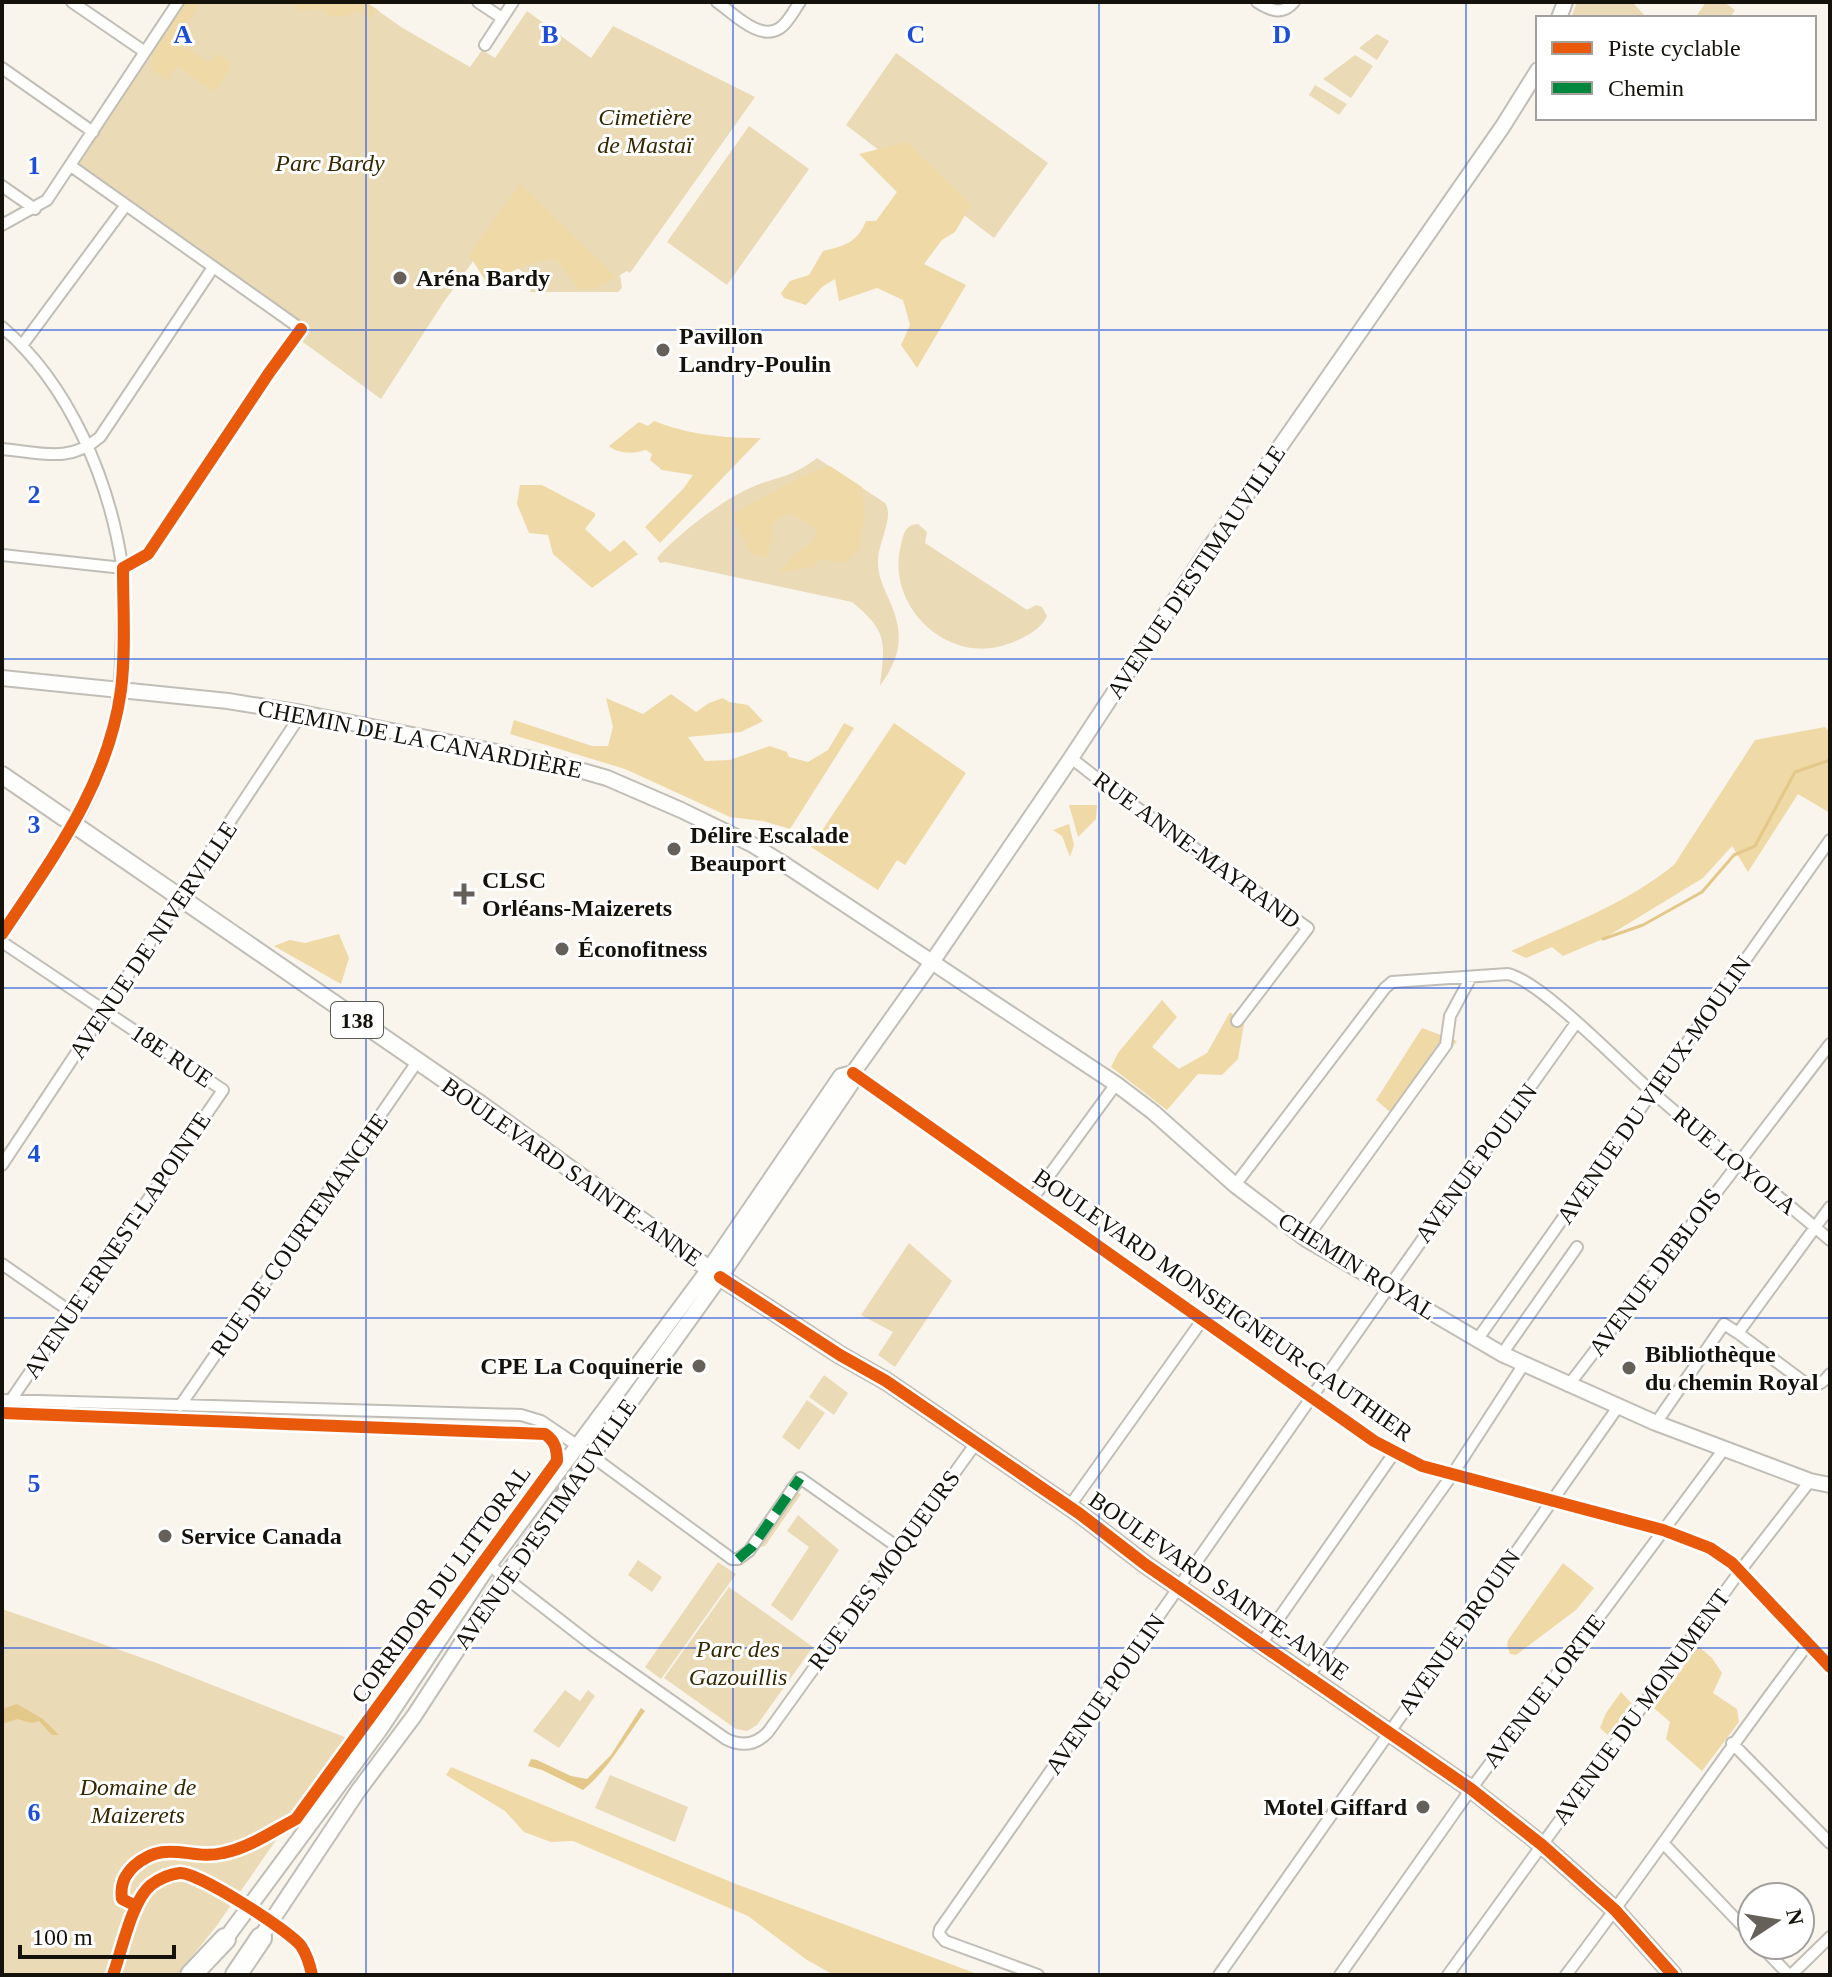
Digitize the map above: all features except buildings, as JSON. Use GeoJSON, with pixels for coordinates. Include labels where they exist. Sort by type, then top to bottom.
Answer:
{"type":"FeatureCollection","features":[{"type":"Feature","properties":{"kind":"highway"},"geometry":{"type":"LineString","coordinates":[[235,1975],[261,1938]]}},
{"type":"Feature","properties":{"kind":"highway"},"geometry":{"type":"LineString","coordinates":[[191,1975],[225,1939]]}},
{"type":"Feature","properties":{"kind":"main road","name":"AVENUE D'ESTIMAUVILLE"},"geometry":{"type":"LineString","coordinates":[[261,1938],[358,1791],[414,1716],[504,1578],[715,1273],[841,1076],[853,1073],[932,962],[1206,553],[1536,73]]}},
{"type":"Feature","properties":{"kind":"main road","name":"CHEMIN DE LA CANARDIÈRE"},"geometry":{"type":"LineString","coordinates":[[2,678],[121,689],[302,713],[522,756],[607,778],[753,845],[932,962]]}},
{"type":"Feature","properties":{"kind":"main road","name":"BOULEVARD SAINTE-ANNE"},"geometry":{"type":"LineString","coordinates":[[2,775],[483,1106],[715,1273],[840,1355],[886,1381],[1471,1789],[1542,1845],[1615,1910],[1673,1975]]}},
{"type":"Feature","properties":{"kind":"main road","name":"CHEMIN ROYAL"},"geometry":{"type":"LineString","coordinates":[[932,962],[1116,1084],[1153,1112],[1235,1185],[1306,1239],[1386,1288],[1502,1354],[1568,1386],[1724,1449],[1810,1481],[1830,1485]]}},
{"type":"Feature","properties":{"kind":"main road","name":"AVENUE D'ESTIMAUVILLE"},"geometry":{"type":"LineString","coordinates":[[202,1975],[225,1939],[381,1728],[489,1565],[578,1446],[715,1273]]}},
{"type":"Feature","properties":{"kind":"street"},"geometry":{"type":"LineString","coordinates":[[72,2],[145,52]]}},
{"type":"Feature","properties":{"kind":"street"},"geometry":{"type":"LineString","coordinates":[[2,225],[47,200],[178,2]]}},
{"type":"Feature","properties":{"kind":"street"},"geometry":{"type":"LineString","coordinates":[[478,2],[502,18]]}},
{"type":"Feature","properties":{"kind":"street"},"geometry":{"type":"LineString","coordinates":[[485,45],[513,2]]}},
{"type":"Feature","properties":{"kind":"street"},"geometry":{"type":"LineString","coordinates":[[717,2],[759,31],[771,33],[782,27],[800,2]]}},
{"type":"Feature","properties":{"kind":"street"},"geometry":{"type":"LineString","coordinates":[[1257,2],[1280,11],[1294,2]]}},
{"type":"Feature","properties":{"kind":"street"},"geometry":{"type":"LineString","coordinates":[[2,68],[93,132]]}},
{"type":"Feature","properties":{"kind":"street"},"geometry":{"type":"LineString","coordinates":[[2,555],[123,568],[148,554],[301,329],[212,269],[71,166]]}},
{"type":"Feature","properties":{"kind":"street"},"geometry":{"type":"LineString","coordinates":[[2,186],[35,209]]}},
{"type":"Feature","properties":{"kind":"street"},"geometry":{"type":"LineString","coordinates":[[23,344],[126,205]]}},
{"type":"Feature","properties":{"kind":"street"},"geometry":{"type":"LineString","coordinates":[[2,449],[69,455],[87,448],[100,437],[212,269]]}},
{"type":"Feature","properties":{"kind":"street"},"geometry":{"type":"LineString","coordinates":[[2,327],[23,344],[63,399],[108,502],[123,568],[121,689],[107,753],[75,825],[2,934]]}},
{"type":"Feature","properties":{"kind":"street","name":"AVENUE DE NIVERVILLE"},"geometry":{"type":"LineString","coordinates":[[2,1165],[302,713]]}},
{"type":"Feature","properties":{"kind":"street","name":"RUE ANNE-MAYRAND"},"geometry":{"type":"LineString","coordinates":[[1071,758],[1308,928],[1237,1021]]}},
{"type":"Feature","properties":{"kind":"street","name":"AVENUE DU VIEUX-MOULIN"},"geometry":{"type":"LineString","coordinates":[[1477,1340],[1830,840]]}},
{"type":"Feature","properties":{"kind":"street","name":"18E RUE"},"geometry":{"type":"LineString","coordinates":[[2,942],[223,1090]]}},
{"type":"Feature","properties":{"kind":"street","name":"RUE LOYOLA"},"geometry":{"type":"LineString","coordinates":[[1235,1185],[1392,982],[1488,974],[1520,977],[1830,1240]]}},
{"type":"Feature","properties":{"kind":"street"},"geometry":{"type":"LineString","coordinates":[[1306,1239],[1446,1045],[1450,1016],[1471,977]]}},
{"type":"Feature","properties":{"kind":"street","name":"AVENUE POULIN"},"geometry":{"type":"LineString","coordinates":[[1038,1975],[945,1941],[939,1934],[1313,1399],[1386,1288],[1576,1023]]}},
{"type":"Feature","properties":{"kind":"street","name":"AVENUE DEBLOIS"},"geometry":{"type":"LineString","coordinates":[[1568,1386],[1830,1044]]}},
{"type":"Feature","properties":{"kind":"street","name":"RUE DE COURTEMANCHE"},"geometry":{"type":"LineString","coordinates":[[180,1406],[417,1062]]}},
{"type":"Feature","properties":{"kind":"street","name":"BOULEVARD MONSEIGNEUR-GAUTHIER"},"geometry":{"type":"LineString","coordinates":[[853,1073],[1394,1453],[1422,1466],[1663,1530],[1710,1548],[1740,1571],[1830,1667]]}},
{"type":"Feature","properties":{"kind":"street"},"geometry":{"type":"LineString","coordinates":[[1032,1199],[1116,1084]]}},
{"type":"Feature","properties":{"kind":"street","name":"AVENUE ERNEST-LAPOINTE"},"geometry":{"type":"LineString","coordinates":[[7,1400],[223,1090]]}},
{"type":"Feature","properties":{"kind":"street"},"geometry":{"type":"LineString","coordinates":[[1738,1333],[1830,1207]]}},
{"type":"Feature","properties":{"kind":"street"},"geometry":{"type":"LineString","coordinates":[[1502,1354],[1577,1247]]}},
{"type":"Feature","properties":{"kind":"street"},"geometry":{"type":"LineString","coordinates":[[2,1264],[71,1312]]}},
{"type":"Feature","properties":{"kind":"street"},"geometry":{"type":"LineString","coordinates":[[1069,1507],[1203,1319]]}},
{"type":"Feature","properties":{"kind":"street"},"geometry":{"type":"LineString","coordinates":[[1656,1423],[1724,1324],[1808,1385],[1816,1386],[1830,1374]]}},
{"type":"Feature","properties":{"kind":"street"},"geometry":{"type":"LineString","coordinates":[[1308,1677],[1452,1475],[1524,1364]]}},
{"type":"Feature","properties":{"kind":"street"},"geometry":{"type":"LineString","coordinates":[[7,1400],[521,1415],[541,1421],[578,1446],[732,1559],[742,1557],[749,1551],[800,1478],[899,1548]]}},
{"type":"Feature","properties":{"kind":"street","name":"AVENUE DROUIN"},"geometry":{"type":"LineString","coordinates":[[1219,1975],[1618,1407]]}},
{"type":"Feature","properties":{"kind":"street","name":"RUE DES MOQUEURS"},"geometry":{"type":"LineString","coordinates":[[489,1565],[691,1715],[730,1741],[747,1744],[759,1740],[768,1732],[976,1443]]}},
{"type":"Feature","properties":{"kind":"street","name":"AVENUE LORTIE"},"geometry":{"type":"LineString","coordinates":[[1340,1975],[1471,1789],[1724,1449]]}},
{"type":"Feature","properties":{"kind":"street"},"geometry":{"type":"LineString","coordinates":[[1261,1644],[1394,1453]]}},
{"type":"Feature","properties":{"kind":"street","name":"AVENUE DU MONUMENT"},"geometry":{"type":"LineString","coordinates":[[1448,1975],[1740,1571],[1810,1481]]}},
{"type":"Feature","properties":{"kind":"street"},"geometry":{"type":"LineString","coordinates":[[1566,1975],[1732,1743],[1808,1644]]}},
{"type":"Feature","properties":{"kind":"street"},"geometry":{"type":"LineString","coordinates":[[1732,1743],[1830,1843]]}},
{"type":"Feature","properties":{"kind":"street"},"geometry":{"type":"LineString","coordinates":[[1663,1843],[1736,1919]]}},
{"type":"Feature","properties":{"kind":"street"},"geometry":{"type":"LineString","coordinates":[[1790,1975],[1830,1937]]}},
{"type":"Feature","properties":{"kind":"green space","name":"Parc Bardy"},"geometry":{"type":"Polygon","coordinates":[[[178,2],[366,2],[401,27],[470,67],[482,50],[495,58],[527,11],[591,58],[613,26],[755,97],[630,273],[627,271],[620,275],[622,288],[618,292],[530,292],[533,280],[487,244],[502,221],[443,303],[381,399],[296,337],[301,330],[71,166],[178,2]]]}},
{"type":"Feature","properties":{"kind":"green space"},"geometry":{"type":"Polygon","coordinates":[[[1577,2],[1632,2],[1645,16],[1572,16],[1577,2]]]}},
{"type":"Feature","properties":{"kind":"green space"},"geometry":{"type":"Polygon","coordinates":[[[1706,2],[1724,2],[1735,10],[1731,16],[1696,16],[1706,2]]]}},
{"type":"Feature","properties":{"kind":"green space"},"geometry":{"type":"Polygon","coordinates":[[[1377,34],[1389,41],[1377,60],[1359,48],[1377,34]]]}},
{"type":"Feature","properties":{"kind":"green space"},"geometry":{"type":"Polygon","coordinates":[[[896,53],[1048,163],[994,238],[846,125],[896,53]]]}},
{"type":"Feature","properties":{"kind":"green space"},"geometry":{"type":"Polygon","coordinates":[[[1355,55],[1373,66],[1351,98],[1323,79],[1355,55]]]}},
{"type":"Feature","properties":{"kind":"green space"},"geometry":{"type":"Polygon","coordinates":[[[1315,85],[1347,104],[1339,115],[1309,95],[1315,85]]]}},
{"type":"Feature","properties":{"kind":"green space"},"geometry":{"type":"Polygon","coordinates":[[[749,126],[809,169],[727,285],[667,242],[749,126]]]}},
{"type":"Feature","properties":{"kind":"green space"},"geometry":{"type":"Polygon","coordinates":[[[817,458],[885,503],[888,509],[878,567],[896,618],[899,641],[894,662],[880,686],[883,658],[881,638],[872,621],[852,602],[660,563],[657,558],[712,510],[748,489],[791,474],[817,458]]]}},
{"type":"Feature","properties":{"kind":"green space"},"geometry":{"type":"Polygon","coordinates":[[[918,524],[927,532],[925,543],[1027,610],[1036,605],[1042,607],[1047,616],[1044,621],[1036,630],[1019,639],[986,649],[964,646],[926,626],[912,609],[903,589],[899,568],[904,533],[910,526],[918,524]]]}},
{"type":"Feature","properties":{"kind":"green space"},"geometry":{"type":"Polygon","coordinates":[[[909,1243],[952,1281],[895,1367],[878,1355],[893,1332],[861,1315],[909,1243]]]}},
{"type":"Feature","properties":{"kind":"green space"},"geometry":{"type":"Polygon","coordinates":[[[824,1375],[848,1393],[834,1415],[809,1397],[824,1375]]]}},
{"type":"Feature","properties":{"kind":"green space"},"geometry":{"type":"Polygon","coordinates":[[[807,1400],[825,1413],[799,1450],[782,1437],[807,1400]]]}},
{"type":"Feature","properties":{"kind":"green space"},"geometry":{"type":"Polygon","coordinates":[[[796,1492],[801,1494],[765,1546],[759,1547],[796,1492]]]}},
{"type":"Feature","properties":{"kind":"green space"},"geometry":{"type":"Polygon","coordinates":[[[798,1515],[839,1550],[792,1621],[771,1605],[809,1547],[787,1531],[798,1515]]]}},
{"type":"Feature","properties":{"kind":"green space"},"geometry":{"type":"Polygon","coordinates":[[[638,1560],[662,1577],[652,1592],[628,1575],[638,1560]]]}},
{"type":"Feature","properties":{"kind":"green space"},"geometry":{"type":"Polygon","coordinates":[[[718,1562],[736,1574],[661,1679],[645,1667],[718,1562]]]}},
{"type":"Feature","properties":{"kind":"green space","name":"Parc des Gazouillis"},"geometry":{"type":"Polygon","coordinates":[[[729,1587],[813,1647],[757,1725],[747,1731],[736,1729],[664,1678],[729,1587]]]}},
{"type":"Feature","properties":{"kind":"green space","name":"Domaine de Maizerets"},"geometry":{"type":"Polygon","coordinates":[[[2,1609],[154,1662],[347,1738],[215,1928],[177,1975],[2,1975],[2,1609]]]}},
{"type":"Feature","properties":{"kind":"green space"},"geometry":{"type":"Polygon","coordinates":[[[565,1690],[580,1701],[588,1690],[595,1696],[559,1748],[533,1731],[565,1690]]]}},
{"type":"Feature","properties":{"kind":"green space"},"geometry":{"type":"Polygon","coordinates":[[[610,1775],[688,1807],[675,1842],[595,1808],[610,1775]]]}},
{"type":"Feature","properties":{"kind":"shaded area"},"geometry":{"type":"Polygon","coordinates":[[[186,2],[200,2],[180,37],[182,45],[209,62],[218,53],[230,63],[214,92],[177,66],[167,80],[151,69],[153,53],[186,2]]]}},
{"type":"Feature","properties":{"kind":"shaded area"},"geometry":{"type":"Polygon","coordinates":[[[292,2],[366,2],[378,10],[370,19],[357,11],[330,17],[324,9],[300,11],[292,2]]]}},
{"type":"Feature","properties":{"kind":"shaded area"},"geometry":{"type":"Polygon","coordinates":[[[907,142],[971,205],[955,232],[942,240],[924,264],[966,285],[917,368],[901,345],[910,325],[903,300],[877,288],[839,301],[835,279],[822,287],[806,305],[784,298],[781,293],[790,281],[809,275],[823,251],[849,242],[866,221],[876,221],[897,192],[859,154],[907,142]]]}},
{"type":"Feature","properties":{"kind":"shaded area"},"geometry":{"type":"Polygon","coordinates":[[[520,184],[616,277],[594,289],[579,289],[555,258],[526,265],[487,283],[469,255],[520,184]]]}},
{"type":"Feature","properties":{"kind":"shaded area"},"geometry":{"type":"Polygon","coordinates":[[[654,421],[707,435],[761,438],[660,543],[645,527],[693,475],[662,470],[650,460],[652,454],[646,450],[626,452],[609,446],[639,422],[648,426],[654,421]]]}},
{"type":"Feature","properties":{"kind":"shaded area"},"geometry":{"type":"Polygon","coordinates":[[[830,466],[862,487],[865,514],[859,548],[845,563],[820,559],[813,567],[779,573],[795,553],[815,540],[816,528],[790,513],[779,518],[771,526],[767,557],[751,554],[732,514],[803,476],[830,466]]]}},
{"type":"Feature","properties":{"kind":"shaded area"},"geometry":{"type":"Polygon","coordinates":[[[520,485],[542,485],[595,513],[585,529],[610,552],[624,540],[638,554],[592,588],[553,554],[548,535],[529,533],[517,504],[520,485]]]}},
{"type":"Feature","properties":{"kind":"shaded area"},"geometry":{"type":"Polygon","coordinates":[[[671,694],[696,712],[723,698],[748,705],[763,721],[741,732],[688,737],[705,761],[730,760],[770,746],[787,752],[789,757],[808,762],[828,750],[844,723],[854,728],[790,829],[763,821],[730,817],[625,769],[510,734],[514,720],[592,746],[608,746],[613,727],[606,698],[643,714],[671,694]]]}},
{"type":"Feature","properties":{"kind":"shaded area"},"geometry":{"type":"Polygon","coordinates":[[[894,723],[966,773],[905,865],[897,860],[878,890],[811,847],[894,723]]]}},
{"type":"Feature","properties":{"kind":"shaded area"},"geometry":{"type":"Polygon","coordinates":[[[1825,727],[1830,732],[1830,813],[1798,794],[1748,872],[1732,846],[1703,878],[1603,939],[1563,956],[1552,947],[1526,958],[1511,951],[1616,903],[1674,865],[1755,740],[1825,727]]]}},
{"type":"Feature","properties":{"kind":"shaded area"},"geometry":{"type":"Polygon","coordinates":[[[1069,805],[1097,805],[1096,819],[1078,837],[1069,805]]]}},
{"type":"Feature","properties":{"kind":"shaded area"},"geometry":{"type":"Polygon","coordinates":[[[1069,824],[1074,845],[1070,857],[1062,836],[1053,830],[1069,824]]]}},
{"type":"Feature","properties":{"kind":"shaded area"},"geometry":{"type":"Polygon","coordinates":[[[339,934],[349,958],[341,984],[274,946],[290,940],[305,943],[339,934]]]}},
{"type":"Feature","properties":{"kind":"shaded area"},"geometry":{"type":"Polygon","coordinates":[[[1162,1000],[1177,1017],[1152,1047],[1179,1069],[1207,1053],[1230,1012],[1244,1024],[1238,1059],[1222,1075],[1198,1074],[1167,1110],[1111,1067],[1118,1053],[1162,1000]]]}},
{"type":"Feature","properties":{"kind":"shaded area"},"geometry":{"type":"Polygon","coordinates":[[[1422,1028],[1457,1041],[1397,1118],[1376,1100],[1422,1028]]]}},
{"type":"Feature","properties":{"kind":"shaded area"},"geometry":{"type":"Polygon","coordinates":[[[1563,1563],[1594,1588],[1576,1610],[1516,1655],[1510,1654],[1508,1640],[1563,1563]]]}},
{"type":"Feature","properties":{"kind":"shaded area"},"geometry":{"type":"Polygon","coordinates":[[[1698,1646],[1712,1658],[1722,1673],[1713,1693],[1737,1709],[1739,1722],[1702,1771],[1666,1739],[1670,1722],[1654,1708],[1698,1646]]]}},
{"type":"Feature","properties":{"kind":"shaded area"},"geometry":{"type":"Polygon","coordinates":[[[1621,1692],[1632,1704],[1628,1717],[1610,1737],[1600,1728],[1621,1692]]]}},
{"type":"Feature","properties":{"kind":"shaded area"},"geometry":{"type":"Polygon","coordinates":[[[17,1704],[43,1719],[59,1735],[52,1735],[39,1721],[32,1723],[17,1719],[2,1724],[2,1709],[17,1704]]]}},
{"type":"Feature","properties":{"kind":"shaded area"},"geometry":{"type":"Polygon","coordinates":[[[641,1708],[645,1711],[616,1753],[583,1790],[528,1766],[531,1759],[537,1760],[571,1776],[587,1779],[611,1755],[641,1708]]]}},
{"type":"Feature","properties":{"kind":"shaded area"},"geometry":{"type":"Polygon","coordinates":[[[451,1767],[736,1884],[980,1975],[834,1975],[807,1960],[748,1916],[573,1841],[551,1842],[524,1832],[505,1811],[446,1775],[451,1767]]]}},
{"type":"Feature","properties":{"kind":"waterway"},"geometry":{"type":"LineString","coordinates":[[1603,939],[1643,925],[1702,892],[1734,855],[1755,846],[1795,772],[1830,760]]}},
{"type":"Feature","properties":{"kind":"marked path"},"geometry":{"type":"LineString","coordinates":[[738,1559],[752,1547],[800,1478]]}},
{"type":"Feature","properties":{"kind":"cycle path"},"geometry":{"type":"LineString","coordinates":[[2,934],[76,819],[104,757],[114,725],[123,675],[123,568],[148,554],[301,329]]}},
{"type":"Feature","properties":{"kind":"cycle path"},"geometry":{"type":"LineString","coordinates":[[853,1073],[1374,1441],[1422,1466],[1663,1530],[1710,1548],[1732,1563],[1830,1667]]}},
{"type":"Feature","properties":{"kind":"cycle path"},"geometry":{"type":"LineString","coordinates":[[720,1277],[886,1381],[1471,1789],[1542,1845],[1615,1910],[1673,1975]]}},
{"type":"Feature","properties":{"kind":"cycle path","name":"CORRIDOR DU LITTORAL"},"geometry":{"type":"LineString","coordinates":[[2,1413],[545,1434],[556,1449],[557,1461],[296,1819],[233,1851],[211,1855],[168,1852],[146,1858],[134,1866],[122,1885],[122,1899],[136,1906]]}},
{"type":"Feature","properties":{"kind":"cycle path"},"geometry":{"type":"LineString","coordinates":[[113,1975],[133,1913],[144,1892],[158,1881],[180,1873],[205,1882],[280,1928],[301,1946],[312,1975]]}},
{"type":"Feature","properties":{"kind":"place","name":"Aréna Bardy"},"geometry":{"type":"Point","coordinates":[400,278]}},
{"type":"Feature","properties":{"kind":"place","name":"Pavillon Landry-Poulin"},"geometry":{"type":"Point","coordinates":[663,350]}},
{"type":"Feature","properties":{"kind":"place","name":"Délire Escalade Beauport"},"geometry":{"type":"Point","coordinates":[674,849]}},
{"type":"Feature","properties":{"kind":"place","name":"CLSC Orléans-Maizerets"},"geometry":{"type":"Point","coordinates":[464,894]}},
{"type":"Feature","properties":{"kind":"place","name":"Éconofitness"},"geometry":{"type":"Point","coordinates":[562,949]}},
{"type":"Feature","properties":{"kind":"place","name":"CPE La Coquinerie"},"geometry":{"type":"Point","coordinates":[699,1366]}},
{"type":"Feature","properties":{"kind":"place","name":"Bibliothèque du chemin Royal"},"geometry":{"type":"Point","coordinates":[1629,1368]}},
{"type":"Feature","properties":{"kind":"place","name":"Service Canada"},"geometry":{"type":"Point","coordinates":[165,1536]}},
{"type":"Feature","properties":{"kind":"place","name":"Motel Giffard"},"geometry":{"type":"Point","coordinates":[1423,1807]}},
{"type":"Feature","properties":{"kind":"park label","name":"Cimetière de Mastaï"},"geometry":{"type":"Point","coordinates":[645,131]}}]}
